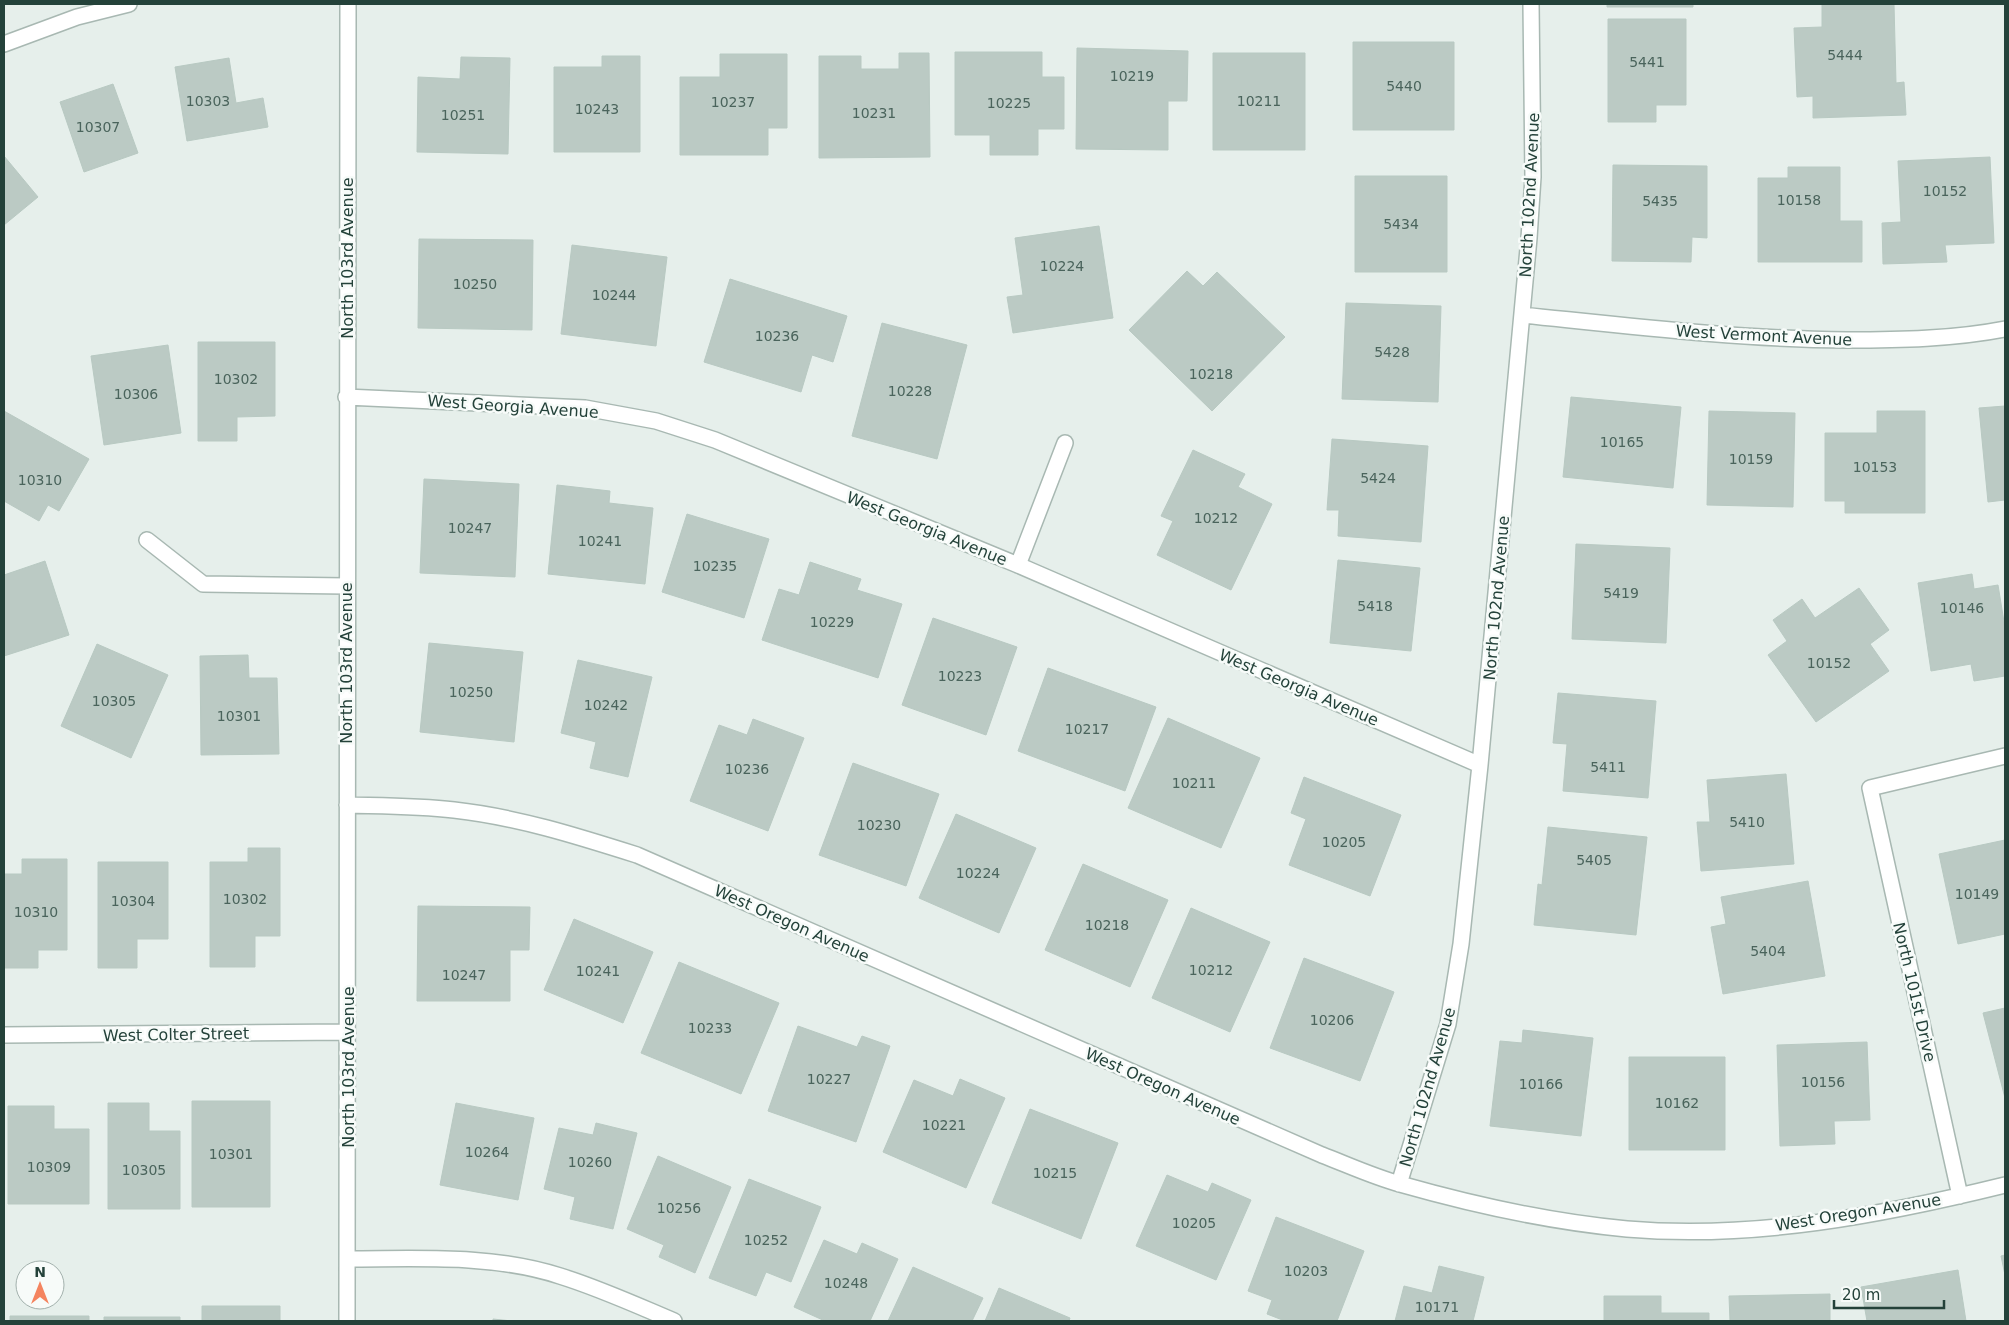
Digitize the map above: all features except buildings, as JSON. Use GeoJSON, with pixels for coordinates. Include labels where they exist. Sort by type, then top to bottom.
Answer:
{"type":"FeatureCollection","features":[{"type":"Feature","properties":{"kind":"street"},"geometry":{"type":"LineString","coordinates":[[4,44],[77,17],[129,4]]}},
{"type":"Feature","properties":{"kind":"street","name":"North 103rd Avenue"},"geometry":{"type":"LineString","coordinates":[[347,1321],[346,397],[348,4]]}},
{"type":"Feature","properties":{"kind":"street","name":"North 102nd Avenue"},"geometry":{"type":"LineString","coordinates":[[1399,1184],[1448,1024],[1461,944],[1480,765],[1533,177],[1531,4]]}},
{"type":"Feature","properties":{"kind":"street","name":"West Vermont Avenue"},"geometry":{"type":"LineString","coordinates":[[1522,315],[1692,332],[1808,340],[1892,340],[1984,333],[2005,329]]}},
{"type":"Feature","properties":{"kind":"street","name":"West Georgia Avenue"},"geometry":{"type":"LineString","coordinates":[[346,397],[585,408],[656,421],[715,440],[1018,566],[1480,765]]}},
{"type":"Feature","properties":{"kind":"street"},"geometry":{"type":"LineString","coordinates":[[1018,566],[1065,444]]}},
{"type":"Feature","properties":{"kind":"street"},"geometry":{"type":"LineString","coordinates":[[147,540],[203,584],[346,586]]}},
{"type":"Feature","properties":{"kind":"street","name":"North 101st Drive"},"geometry":{"type":"LineString","coordinates":[[1960,1196],[1870,788],[2005,756]]}},
{"type":"Feature","properties":{"kind":"street","name":"West Oregon Avenue"},"geometry":{"type":"LineString","coordinates":[[347,805],[453,810],[486,815],[586,839],[637,855],[1322,1156],[1399,1184],[1550,1220],[1628,1229],[1707,1230],[1790,1226],[1960,1196],[2005,1184]]}},
{"type":"Feature","properties":{"kind":"street","name":"West Colter Street"},"geometry":{"type":"LineString","coordinates":[[4,1035],[348,1032]]}},
{"type":"Feature","properties":{"kind":"street"},"geometry":{"type":"LineString","coordinates":[[348,1259],[455,1259],[502,1264],[559,1275],[674,1321]]}}]}
